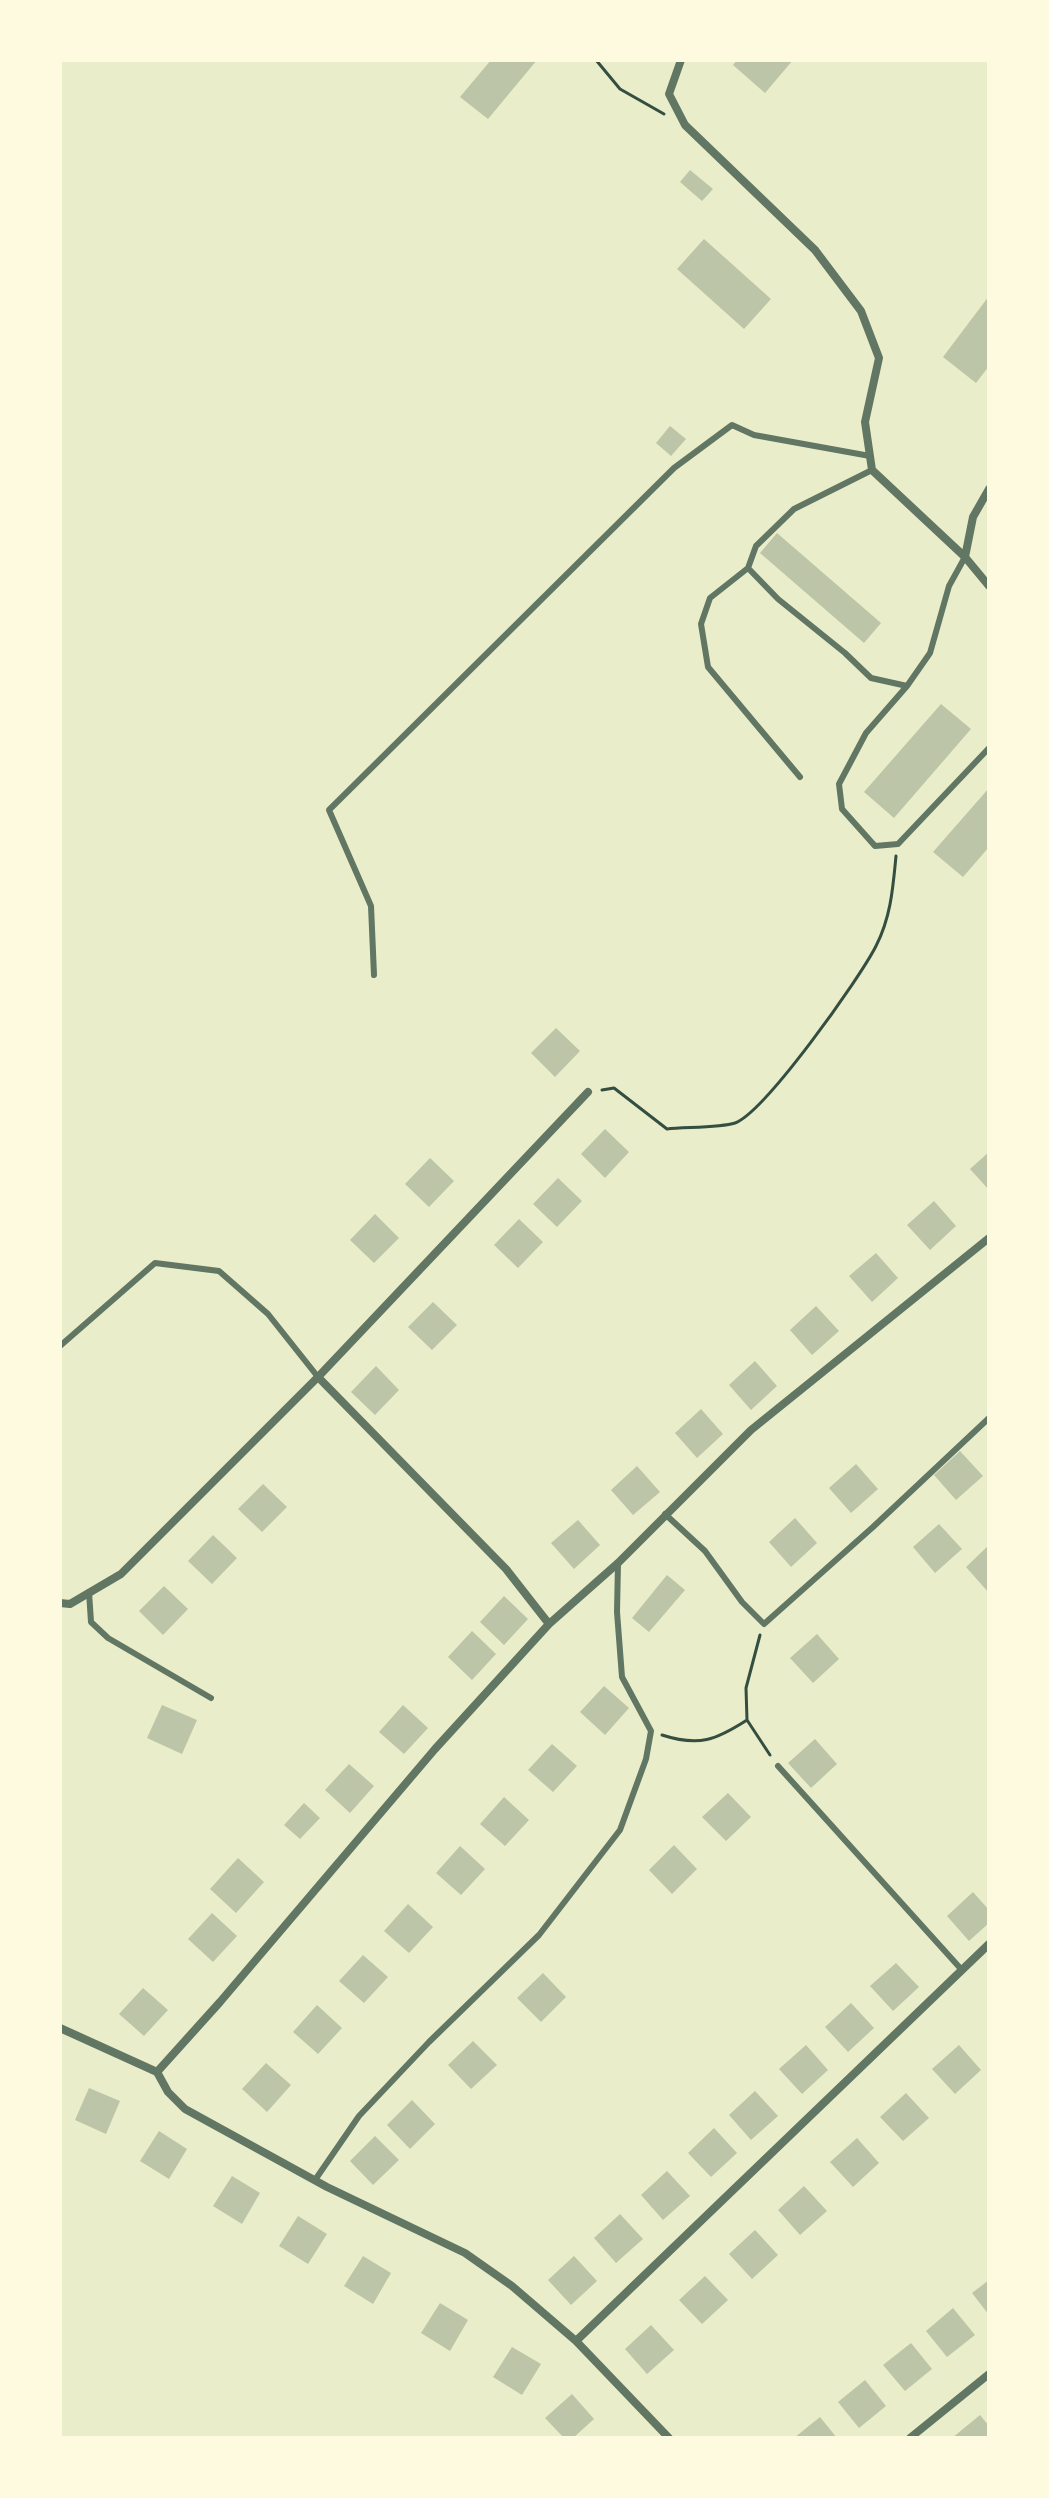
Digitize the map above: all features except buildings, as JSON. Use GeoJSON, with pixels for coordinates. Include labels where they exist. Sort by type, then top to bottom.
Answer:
{"type":"FeatureCollection","features":[{"type":"Feature","properties":{"kind":"street"},"geometry":{"type":"LineString","coordinates":[[681,60],[669,94],[685,125],[815,250],[861,311],[879,358],[865,422],[872,470],[965,557],[989,586]]}},
{"type":"Feature","properties":{"kind":"street"},"geometry":{"type":"LineString","coordinates":[[965,557],[973,517],[989,489]]}},
{"type":"Feature","properties":{"kind":"street"},"geometry":{"type":"LineString","coordinates":[[60,1603],[70,1604],[121,1574],[318,1377],[588,1092]]}},
{"type":"Feature","properties":{"kind":"street"},"geometry":{"type":"LineString","coordinates":[[157,2072],[435,1749],[549,1624],[618,1563],[751,1430],[989,1238]]}},
{"type":"Feature","properties":{"kind":"street"},"geometry":{"type":"LineString","coordinates":[[318,1377],[506,1569],[549,1624]]}},
{"type":"Feature","properties":{"kind":"street"},"geometry":{"type":"LineString","coordinates":[[576,2341],[989,1944]]}},
{"type":"Feature","properties":{"kind":"street"},"geometry":{"type":"LineString","coordinates":[[60,2028],[157,2072],[168,2092],[185,2109],[315,2180],[465,2253],[512,2286],[576,2341],[669,2438]]}},
{"type":"Feature","properties":{"kind":"street"},"geometry":{"type":"LineString","coordinates":[[910,2438],[989,2374]]}},
{"type":"Feature","properties":{"kind":"lane"},"geometry":{"type":"LineString","coordinates":[[374,975],[371,906],[329,810],[674,468],[732,425],[754,435],[870,456]]}},
{"type":"Feature","properties":{"kind":"lane"},"geometry":{"type":"LineString","coordinates":[[800,777],[708,667],[701,624],[710,598],[748,568],[756,546],[794,509],[872,470]]}},
{"type":"Feature","properties":{"kind":"lane"},"geometry":{"type":"LineString","coordinates":[[965,557],[949,586],[930,653],[907,686],[866,733],[839,784],[842,809],[875,846],[898,844],[989,748]]}},
{"type":"Feature","properties":{"kind":"lane"},"geometry":{"type":"LineString","coordinates":[[748,568],[778,599],[871,678],[907,686]]}},
{"type":"Feature","properties":{"kind":"lane"},"geometry":{"type":"LineString","coordinates":[[60,1346],[155,1263],[206,1269],[219,1271],[268,1314],[318,1377]]}},
{"type":"Feature","properties":{"kind":"lane"},"geometry":{"type":"LineString","coordinates":[[665,1514],[705,1551],[742,1602],[764,1624],[989,1418]]}},
{"type":"Feature","properties":{"kind":"lane"},"geometry":{"type":"LineString","coordinates":[[315,2180],[359,2116],[429,2042],[539,1935],[620,1830],[646,1759],[651,1731],[622,1677],[617,1612],[618,1563]]}},
{"type":"Feature","properties":{"kind":"lane"},"geometry":{"type":"LineString","coordinates":[[89,1592],[91,1622],[108,1638],[211,1698]]}},
{"type":"Feature","properties":{"kind":"lane"},"geometry":{"type":"LineString","coordinates":[[778,1766],[961,1969]]}},
{"type":"Feature","properties":{"kind":"path"},"geometry":{"type":"LineString","coordinates":[[596,60],[620,89],[685,125]]}},
{"type":"Feature","properties":{"kind":"path"},"geometry":{"type":"LineString","coordinates":[[588,1092],[614,1088],[667,1129],[736,1123],[768,1097],[826,1021],[876,946],[890,913],[898,844]]}},
{"type":"Feature","properties":{"kind":"path"},"geometry":{"type":"LineString","coordinates":[[764,1624],[746,1688],[747,1720],[778,1766]]}},
{"type":"Feature","properties":{"kind":"path"},"geometry":{"type":"LineString","coordinates":[[651,1731],[682,1742],[716,1739],[747,1720]]}}]}
